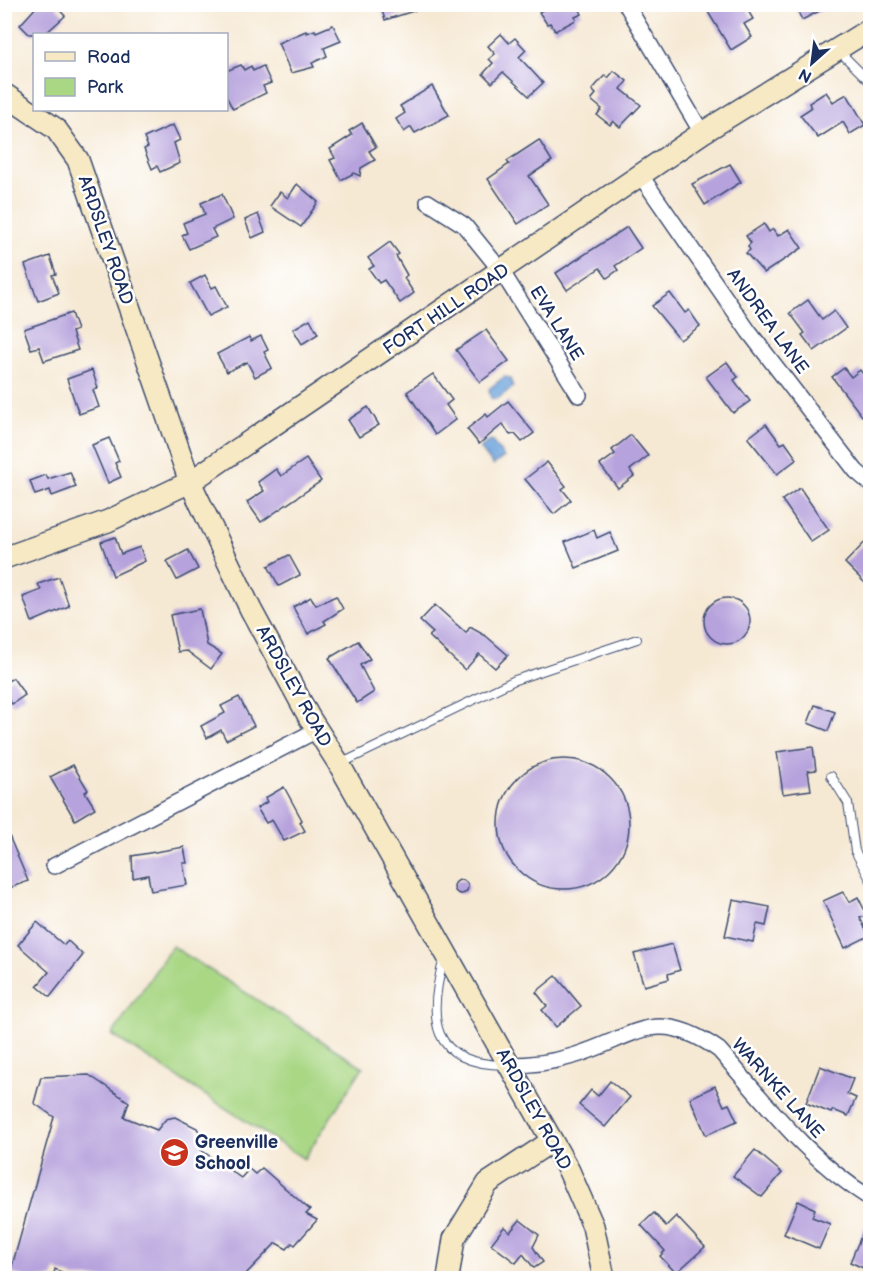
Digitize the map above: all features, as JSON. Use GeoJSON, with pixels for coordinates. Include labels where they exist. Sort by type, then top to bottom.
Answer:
{"type":"FeatureCollection","features":[{"type":"Feature","properties":{"kind":"main road","name":"FORT HILL ROAD"},"geometry":{"type":"LineString","coordinates":[[4,558],[108,521],[190,482],[702,133],[870,29]]}},
{"type":"Feature","properties":{"kind":"main road","name":"ARDSLEY ROAD"},"geometry":{"type":"LineString","coordinates":[[4,94],[56,129],[78,160],[190,482],[251,610],[552,1141],[593,1226],[604,1278]]}},
{"type":"Feature","properties":{"kind":"main road"},"geometry":{"type":"LineString","coordinates":[[448,1278],[454,1239],[488,1184],[552,1141]]}},
{"type":"Feature","properties":{"kind":"street"},"geometry":{"type":"LineString","coordinates":[[626,4],[702,133]]}},
{"type":"Feature","properties":{"kind":"street","name":"ANDREA LANE"},"geometry":{"type":"LineString","coordinates":[[641,176],[749,332],[856,471],[870,483]]}},
{"type":"Feature","properties":{"kind":"street","name":"EVA LANE"},"geometry":{"type":"LineString","coordinates":[[428,202],[464,225],[501,272],[579,395]]}},
{"type":"Feature","properties":{"kind":"street"},"geometry":{"type":"LineString","coordinates":[[54,866],[318,730]]}},
{"type":"Feature","properties":{"kind":"street","name":"WARNKE LANE"},"geometry":{"type":"LineString","coordinates":[[510,1065],[530,1065],[573,1056],[641,1028],[659,1026],[679,1029],[699,1037],[718,1050],[818,1161],[841,1180],[870,1198]]}},
{"type":"Feature","properties":{"kind":"lane"},"geometry":{"type":"LineString","coordinates":[[837,49],[870,82]]}},
{"type":"Feature","properties":{"kind":"lane"},"geometry":{"type":"LineString","coordinates":[[339,764],[515,680],[637,639]]}},
{"type":"Feature","properties":{"kind":"lane"},"geometry":{"type":"LineString","coordinates":[[831,776],[848,803],[855,851],[870,879]]}},
{"type":"Feature","properties":{"kind":"lane"},"geometry":{"type":"LineString","coordinates":[[445,953],[434,1007],[435,1020],[444,1039],[453,1052],[464,1059],[481,1064],[510,1065]]}},
{"type":"Feature","properties":{"kind":"green space"},"geometry":{"type":"Polygon","coordinates":[[[172,946],[363,1067],[304,1159],[112,1035],[172,946]]]}},
{"type":"Feature","properties":{"kind":"water"},"geometry":{"type":"Polygon","coordinates":[[[504,377],[510,378],[513,387],[497,399],[491,398],[489,389],[504,377]]]}},
{"type":"Feature","properties":{"kind":"water"},"geometry":{"type":"Polygon","coordinates":[[[491,440],[504,457],[493,465],[480,448],[491,440]]]}},
{"type":"Feature","properties":{"kind":"building"},"geometry":{"type":"Polygon","coordinates":[[[39,4],[54,4],[65,16],[46,33],[29,34],[20,25],[39,4]]]}},
{"type":"Feature","properties":{"kind":"building"},"geometry":{"type":"Polygon","coordinates":[[[380,4],[423,4],[423,8],[385,20],[380,4]]]}},
{"type":"Feature","properties":{"kind":"building"},"geometry":{"type":"Polygon","coordinates":[[[540,4],[577,4],[582,14],[575,17],[576,20],[555,31],[539,12],[543,10],[540,4]]]}},
{"type":"Feature","properties":{"kind":"building"},"geometry":{"type":"Polygon","coordinates":[[[728,4],[744,4],[753,19],[744,24],[752,37],[731,50],[708,12],[718,5],[721,9],[728,4]]]}},
{"type":"Feature","properties":{"kind":"building"},"geometry":{"type":"Polygon","coordinates":[[[794,4],[833,4],[802,20],[794,4]]]}},
{"type":"Feature","properties":{"kind":"building"},"geometry":{"type":"Polygon","coordinates":[[[333,25],[341,41],[324,48],[327,56],[312,63],[314,67],[291,73],[278,43],[306,31],[307,33],[315,30],[316,32],[333,25]]]}},
{"type":"Feature","properties":{"kind":"building"},"geometry":{"type":"Polygon","coordinates":[[[501,34],[509,43],[515,38],[526,50],[519,57],[543,83],[529,96],[503,72],[492,83],[483,74],[493,63],[489,59],[495,54],[488,46],[501,34]]]}},
{"type":"Feature","properties":{"kind":"building"},"geometry":{"type":"Polygon","coordinates":[[[241,65],[244,70],[251,66],[253,71],[263,66],[271,83],[263,86],[266,93],[233,109],[228,100],[228,70],[241,65]]]}},
{"type":"Feature","properties":{"kind":"building"},"geometry":{"type":"Polygon","coordinates":[[[614,71],[627,81],[621,89],[641,105],[620,127],[613,121],[610,125],[597,115],[602,109],[591,100],[596,94],[592,90],[605,75],[608,78],[614,71]]]}},
{"type":"Feature","properties":{"kind":"building"},"geometry":{"type":"Polygon","coordinates":[[[432,86],[449,115],[415,133],[411,127],[404,132],[396,119],[405,113],[400,106],[432,86]]]}},
{"type":"Feature","properties":{"kind":"building"},"geometry":{"type":"Polygon","coordinates":[[[826,92],[833,102],[847,94],[865,125],[850,134],[843,122],[818,138],[800,115],[811,108],[809,103],[826,92]]]}},
{"type":"Feature","properties":{"kind":"building"},"geometry":{"type":"Polygon","coordinates":[[[362,123],[376,147],[369,151],[375,160],[361,168],[360,176],[354,173],[341,180],[330,160],[335,158],[330,149],[352,135],[349,131],[362,123]]]}},
{"type":"Feature","properties":{"kind":"building"},"geometry":{"type":"Polygon","coordinates":[[[173,125],[180,140],[174,143],[180,163],[160,172],[157,166],[152,169],[144,149],[148,147],[144,138],[173,125]]]}},
{"type":"Feature","properties":{"kind":"building"},"geometry":{"type":"Polygon","coordinates":[[[539,140],[552,161],[529,176],[548,204],[518,224],[488,179],[509,164],[507,161],[539,140]]]}},
{"type":"Feature","properties":{"kind":"building"},"geometry":{"type":"Polygon","coordinates":[[[730,164],[741,182],[705,205],[692,184],[730,164]]]}},
{"type":"Feature","properties":{"kind":"building"},"geometry":{"type":"Polygon","coordinates":[[[297,184],[318,202],[301,227],[270,206],[280,192],[288,198],[297,184]]]}},
{"type":"Feature","properties":{"kind":"building"},"geometry":{"type":"Polygon","coordinates":[[[222,194],[233,219],[212,229],[216,237],[189,249],[182,235],[187,233],[183,223],[205,214],[201,203],[222,194]]]}},
{"type":"Feature","properties":{"kind":"building"},"geometry":{"type":"Polygon","coordinates":[[[258,214],[265,232],[252,238],[245,220],[258,214]]]}},
{"type":"Feature","properties":{"kind":"building"},"geometry":{"type":"Polygon","coordinates":[[[764,224],[769,232],[773,229],[778,236],[789,229],[802,248],[764,273],[746,253],[750,250],[748,246],[751,243],[746,236],[764,224]]]}},
{"type":"Feature","properties":{"kind":"building"},"geometry":{"type":"Polygon","coordinates":[[[627,227],[641,248],[615,266],[618,270],[607,278],[600,268],[567,290],[556,273],[627,227]]]}},
{"type":"Feature","properties":{"kind":"building"},"geometry":{"type":"Polygon","coordinates":[[[390,242],[399,254],[396,256],[407,275],[404,278],[414,293],[400,303],[384,280],[379,283],[369,269],[374,266],[368,258],[390,242]]]}},
{"type":"Feature","properties":{"kind":"building"},"geometry":{"type":"Polygon","coordinates":[[[50,256],[56,274],[52,275],[59,293],[38,301],[25,265],[50,256]]]}},
{"type":"Feature","properties":{"kind":"building"},"geometry":{"type":"Polygon","coordinates":[[[205,275],[212,288],[216,286],[227,307],[208,316],[190,283],[205,275]]]}},
{"type":"Feature","properties":{"kind":"building"},"geometry":{"type":"Polygon","coordinates":[[[670,293],[685,313],[689,310],[700,326],[680,340],[652,306],[670,293]]]}},
{"type":"Feature","properties":{"kind":"building"},"geometry":{"type":"Polygon","coordinates":[[[808,300],[822,320],[834,311],[846,328],[814,351],[802,335],[805,333],[790,313],[808,300]]]}},
{"type":"Feature","properties":{"kind":"building"},"geometry":{"type":"Polygon","coordinates":[[[71,313],[77,330],[72,332],[78,350],[44,361],[39,347],[31,349],[24,329],[71,313]]]}},
{"type":"Feature","properties":{"kind":"building"},"geometry":{"type":"Polygon","coordinates":[[[310,319],[318,334],[302,344],[293,329],[310,319]]]}},
{"type":"Feature","properties":{"kind":"building"},"geometry":{"type":"Polygon","coordinates":[[[486,330],[509,361],[480,382],[456,350],[486,330]]]}},
{"type":"Feature","properties":{"kind":"building"},"geometry":{"type":"Polygon","coordinates":[[[261,336],[268,350],[264,352],[272,368],[255,377],[247,362],[227,372],[217,354],[249,337],[251,341],[261,336]]]}},
{"type":"Feature","properties":{"kind":"building"},"geometry":{"type":"Polygon","coordinates":[[[727,362],[738,377],[734,380],[750,401],[733,413],[706,377],[727,362]]]}},
{"type":"Feature","properties":{"kind":"building"},"geometry":{"type":"Polygon","coordinates":[[[844,368],[851,377],[860,370],[870,383],[870,410],[862,416],[832,377],[844,368]]]}},
{"type":"Feature","properties":{"kind":"building"},"geometry":{"type":"Polygon","coordinates":[[[92,370],[98,388],[93,390],[99,407],[79,414],[67,379],[92,370]]]}},
{"type":"Feature","properties":{"kind":"building"},"geometry":{"type":"Polygon","coordinates":[[[433,374],[452,400],[446,405],[456,419],[435,435],[407,392],[433,374]]]}},
{"type":"Feature","properties":{"kind":"building"},"geometry":{"type":"Polygon","coordinates":[[[508,401],[534,433],[522,442],[515,434],[510,435],[503,424],[479,444],[467,429],[486,414],[488,417],[508,401]]]}},
{"type":"Feature","properties":{"kind":"building"},"geometry":{"type":"Polygon","coordinates":[[[368,407],[379,425],[359,437],[348,420],[368,407]]]}},
{"type":"Feature","properties":{"kind":"building"},"geometry":{"type":"Polygon","coordinates":[[[766,424],[781,444],[785,442],[797,459],[777,474],[748,438],[766,424]]]}},
{"type":"Feature","properties":{"kind":"building"},"geometry":{"type":"Polygon","coordinates":[[[631,435],[648,456],[630,470],[634,476],[618,488],[600,465],[615,454],[612,450],[631,435]]]}},
{"type":"Feature","properties":{"kind":"building"},"geometry":{"type":"Polygon","coordinates":[[[109,438],[119,461],[115,463],[121,477],[108,483],[92,445],[109,438]]]}},
{"type":"Feature","properties":{"kind":"building"},"geometry":{"type":"Polygon","coordinates":[[[306,459],[321,481],[261,522],[247,502],[264,491],[258,482],[276,469],[281,476],[306,459]]]}},
{"type":"Feature","properties":{"kind":"building"},"geometry":{"type":"Polygon","coordinates":[[[547,462],[566,486],[562,489],[571,500],[554,514],[525,479],[547,462]]]}},
{"type":"Feature","properties":{"kind":"building"},"geometry":{"type":"Polygon","coordinates":[[[70,472],[76,487],[52,496],[50,490],[35,495],[30,481],[46,475],[48,479],[70,472]]]}},
{"type":"Feature","properties":{"kind":"building"},"geometry":{"type":"Polygon","coordinates":[[[800,488],[829,530],[811,542],[782,500],[800,488]]]}},
{"type":"Feature","properties":{"kind":"building"},"geometry":{"type":"Polygon","coordinates":[[[594,530],[597,538],[610,532],[618,551],[576,568],[565,542],[594,530]]]}},
{"type":"Feature","properties":{"kind":"building"},"geometry":{"type":"Polygon","coordinates":[[[115,537],[121,554],[140,547],[145,561],[113,576],[101,542],[115,537]]]}},
{"type":"Feature","properties":{"kind":"building"},"geometry":{"type":"Polygon","coordinates":[[[870,537],[870,588],[845,563],[870,537]]]}},
{"type":"Feature","properties":{"kind":"building"},"geometry":{"type":"Polygon","coordinates":[[[188,550],[198,569],[177,580],[167,561],[188,550]]]}},
{"type":"Feature","properties":{"kind":"building"},"geometry":{"type":"Polygon","coordinates":[[[289,555],[300,575],[279,586],[268,566],[289,555]]]}},
{"type":"Feature","properties":{"kind":"building"},"geometry":{"type":"Polygon","coordinates":[[[59,577],[69,606],[32,622],[23,597],[41,590],[38,584],[59,577]]]}},
{"type":"Feature","properties":{"kind":"building"},"geometry":{"type":"Polygon","coordinates":[[[336,596],[343,609],[324,621],[326,624],[308,634],[293,607],[311,597],[316,605],[336,596]]]}},
{"type":"Feature","properties":{"kind":"building"},"geometry":{"type":"Polygon","coordinates":[[[727,598],[743,605],[750,621],[743,637],[727,644],[711,637],[704,621],[711,605],[727,598]]]}},
{"type":"Feature","properties":{"kind":"building"},"geometry":{"type":"Polygon","coordinates":[[[435,605],[466,633],[470,627],[486,636],[508,655],[495,668],[479,654],[465,670],[429,636],[433,633],[420,621],[435,605]]]}},
{"type":"Feature","properties":{"kind":"building"},"geometry":{"type":"Polygon","coordinates":[[[200,609],[207,645],[222,654],[211,669],[187,651],[178,652],[170,615],[200,609]]]}},
{"type":"Feature","properties":{"kind":"building"},"geometry":{"type":"Polygon","coordinates":[[[358,641],[370,659],[360,665],[374,692],[357,703],[329,658],[358,641]]]}},
{"type":"Feature","properties":{"kind":"building"},"geometry":{"type":"Polygon","coordinates":[[[13,678],[25,695],[12,704],[4,694],[4,683],[13,678]]]}},
{"type":"Feature","properties":{"kind":"building"},"geometry":{"type":"Polygon","coordinates":[[[239,697],[254,726],[226,740],[221,730],[207,738],[201,726],[225,713],[221,706],[239,697]]]}},
{"type":"Feature","properties":{"kind":"building"},"geometry":{"type":"Polygon","coordinates":[[[815,705],[835,712],[828,731],[808,723],[815,705]]]}},
{"type":"Feature","properties":{"kind":"building"},"geometry":{"type":"Polygon","coordinates":[[[813,747],[816,770],[808,771],[811,790],[783,794],[777,752],[813,747]]]}},
{"type":"Feature","properties":{"kind":"building"},"geometry":{"type":"Polygon","coordinates":[[[564,759],[589,764],[610,778],[624,799],[629,824],[624,849],[610,870],[589,884],[564,889],[539,884],[518,870],[504,849],[499,824],[504,799],[518,778],[539,764],[564,759]]]}},
{"type":"Feature","properties":{"kind":"building"},"geometry":{"type":"Polygon","coordinates":[[[73,765],[88,790],[85,792],[95,808],[75,820],[50,777],[73,765]]]}},
{"type":"Feature","properties":{"kind":"building"},"geometry":{"type":"Polygon","coordinates":[[[284,787],[302,820],[300,822],[305,831],[284,841],[272,820],[266,823],[257,808],[267,802],[265,798],[284,787]]]}},
{"type":"Feature","properties":{"kind":"building"},"geometry":{"type":"Polygon","coordinates":[[[4,824],[28,881],[4,890],[4,824]]]}},
{"type":"Feature","properties":{"kind":"building"},"geometry":{"type":"Polygon","coordinates":[[[184,847],[187,863],[183,863],[187,885],[151,891],[148,875],[133,878],[132,856],[184,847]]]}},
{"type":"Feature","properties":{"kind":"building"},"geometry":{"type":"Polygon","coordinates":[[[458,880],[464,880],[468,887],[464,894],[458,894],[454,890],[454,884],[458,880]]]}},
{"type":"Feature","properties":{"kind":"building"},"geometry":{"type":"Polygon","coordinates":[[[843,892],[849,902],[858,897],[867,915],[860,918],[869,936],[845,948],[823,901],[843,892]]]}},
{"type":"Feature","properties":{"kind":"building"},"geometry":{"type":"Polygon","coordinates":[[[733,900],[770,907],[766,926],[757,924],[753,942],[725,936],[733,900]]]}},
{"type":"Feature","properties":{"kind":"building"},"geometry":{"type":"Polygon","coordinates":[[[37,922],[64,945],[68,941],[83,955],[50,997],[37,986],[49,972],[18,945],[37,922]]]}},
{"type":"Feature","properties":{"kind":"building"},"geometry":{"type":"Polygon","coordinates":[[[672,944],[680,970],[668,974],[669,979],[644,986],[634,954],[672,944]]]}},
{"type":"Feature","properties":{"kind":"building"},"geometry":{"type":"Polygon","coordinates":[[[556,976],[581,1006],[556,1027],[542,1010],[547,1006],[536,992],[556,976]]]}},
{"type":"Feature","properties":{"kind":"building"},"geometry":{"type":"Polygon","coordinates":[[[820,1066],[853,1079],[847,1094],[856,1098],[848,1116],[833,1110],[831,1113],[806,1103],[820,1066]]]}},
{"type":"Feature","properties":{"kind":"building"},"geometry":{"type":"Polygon","coordinates":[[[89,1075],[129,1102],[124,1117],[157,1130],[166,1119],[175,1117],[197,1128],[202,1138],[201,1150],[241,1178],[249,1169],[255,1174],[262,1168],[310,1210],[306,1214],[317,1220],[295,1245],[292,1243],[287,1249],[276,1243],[242,1278],[75,1278],[55,1269],[53,1278],[28,1278],[10,1273],[54,1117],[34,1103],[41,1077],[89,1075]]]}},
{"type":"Feature","properties":{"kind":"building"},"geometry":{"type":"Polygon","coordinates":[[[610,1081],[630,1097],[605,1127],[579,1105],[591,1090],[598,1096],[610,1081]]]}},
{"type":"Feature","properties":{"kind":"building"},"geometry":{"type":"Polygon","coordinates":[[[715,1086],[724,1106],[729,1104],[737,1121],[706,1135],[690,1098],[715,1086]]]}},
{"type":"Feature","properties":{"kind":"building"},"geometry":{"type":"Polygon","coordinates":[[[755,1150],[782,1173],[762,1197],[733,1176],[755,1150]]]}},
{"type":"Feature","properties":{"kind":"building"},"geometry":{"type":"Polygon","coordinates":[[[798,1201],[815,1209],[812,1217],[830,1224],[819,1249],[784,1234],[798,1201]]]}},
{"type":"Feature","properties":{"kind":"building"},"geometry":{"type":"Polygon","coordinates":[[[654,1213],[666,1226],[676,1216],[705,1247],[676,1273],[660,1256],[665,1251],[641,1225],[654,1213]]]}},
{"type":"Feature","properties":{"kind":"building"},"geometry":{"type":"Polygon","coordinates":[[[870,1215],[870,1271],[850,1262],[870,1215]]]}},
{"type":"Feature","properties":{"kind":"building"},"geometry":{"type":"Polygon","coordinates":[[[520,1220],[539,1235],[533,1247],[543,1262],[534,1268],[523,1254],[516,1263],[491,1244],[504,1227],[510,1232],[520,1220]]]}},
{"type":"Feature","properties":{"kind":"place","name":"Greenville School"},"geometry":{"type":"Point","coordinates":[174,1152]}}]}
